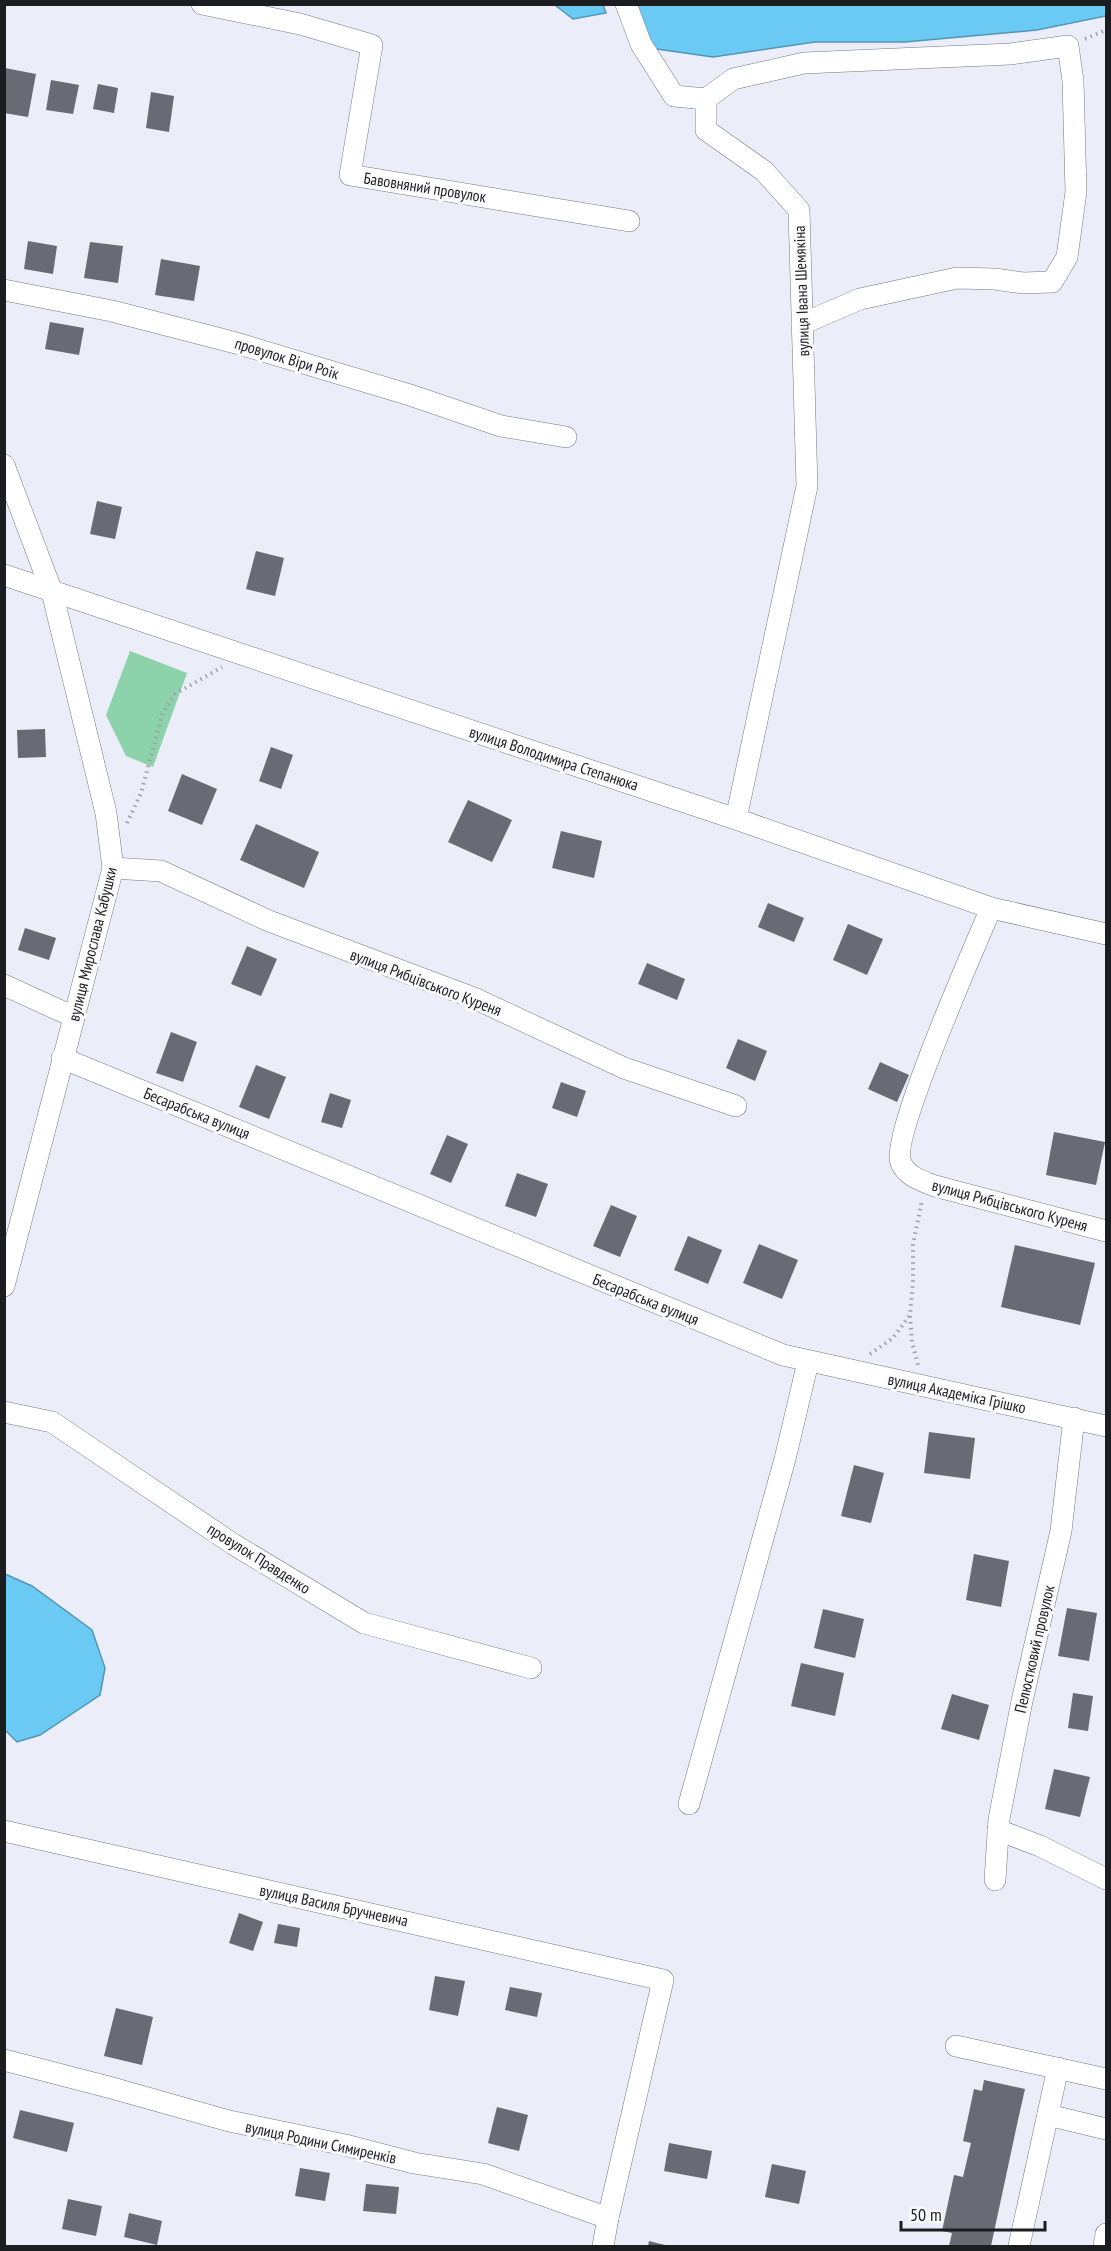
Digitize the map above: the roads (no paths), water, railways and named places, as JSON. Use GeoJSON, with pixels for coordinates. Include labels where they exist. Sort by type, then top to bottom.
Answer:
{"type":"FeatureCollection","features":[{"type":"Feature","properties":{"kind":"street","name":"Бавовняний провулок"},"geometry":{"type":"LineString","coordinates":[[202,4],[300,24],[372,45],[350,175],[629,221]]}},
{"type":"Feature","properties":{"kind":"street"},"geometry":{"type":"LineString","coordinates":[[626,4],[641,44],[674,96],[706,99],[733,78],[804,63],[1010,54],[1068,46],[1073,81],[1076,192],[1067,257],[1052,282],[1023,283],[995,279],[957,278],[860,299],[802,324]]}},
{"type":"Feature","properties":{"kind":"street","name":"вулиця Івана Шемякіна"},"geometry":{"type":"LineString","coordinates":[[706,99],[706,130],[764,171],[799,210],[807,486],[736,819]]}},
{"type":"Feature","properties":{"kind":"street","name":"провулок Віри Роїк"},"geometry":{"type":"LineString","coordinates":[[4,290],[112,311],[225,340],[410,395],[501,426],[566,437]]}},
{"type":"Feature","properties":{"kind":"street","name":"вулиця Мирослава Кабушки"},"geometry":{"type":"LineString","coordinates":[[4,465],[52,592],[106,813],[113,861],[74,1017],[10,1238],[4,1286]]}},
{"type":"Feature","properties":{"kind":"street","name":"вулиця Володимира Степанюка"},"geometry":{"type":"LineString","coordinates":[[4,575],[736,819],[991,908],[1107,934]]}},
{"type":"Feature","properties":{"kind":"street","name":"вулиця Рибцівського Куреня"},"geometry":{"type":"LineString","coordinates":[[113,861],[161,871],[269,921],[474,998],[624,1068],[736,1106]]}},
{"type":"Feature","properties":{"kind":"street","name":"вулиця Рибцівського Куреня"},"geometry":{"type":"LineString","coordinates":[[991,908],[920,1080],[901,1147],[901,1162],[910,1175],[926,1182],[1107,1231]]}},
{"type":"Feature","properties":{"kind":"street"},"geometry":{"type":"LineString","coordinates":[[4,985],[74,1017]]}},
{"type":"Feature","properties":{"kind":"street","name":"Бесарабська вулиця"},"geometry":{"type":"LineString","coordinates":[[62,1058],[772,1351],[808,1362]]}},
{"type":"Feature","properties":{"kind":"street"},"geometry":{"type":"LineString","coordinates":[[689,1804],[785,1458],[808,1362]]}},
{"type":"Feature","properties":{"kind":"street","name":"вулиця Академіка Грішко"},"geometry":{"type":"LineString","coordinates":[[808,1362],[1107,1426]]}},
{"type":"Feature","properties":{"kind":"street","name":"провулок Правденко"},"geometry":{"type":"LineString","coordinates":[[4,1412],[52,1422],[233,1544],[364,1623],[531,1668]]}},
{"type":"Feature","properties":{"kind":"street","name":"Пелюстковий провулок"},"geometry":{"type":"LineString","coordinates":[[995,1880],[998,1830],[1022,1701],[1061,1531],[1074,1418]]}},
{"type":"Feature","properties":{"kind":"street"},"geometry":{"type":"LineString","coordinates":[[998,1830],[1040,1846],[1107,1879]]}},
{"type":"Feature","properties":{"kind":"street","name":"вулиця Василя Бручневича"},"geometry":{"type":"LineString","coordinates":[[4,1831],[663,1980],[608,2218]]}},
{"type":"Feature","properties":{"kind":"street"},"geometry":{"type":"LineString","coordinates":[[957,2046],[1107,2079]]}},
{"type":"Feature","properties":{"kind":"street","name":"вулиця Родини Симиренків"},"geometry":{"type":"LineString","coordinates":[[4,2060],[229,2121],[345,2145],[414,2163],[483,2174],[608,2218]]}},
{"type":"Feature","properties":{"kind":"street"},"geometry":{"type":"LineString","coordinates":[[1019,2247],[1058,2068]]}},
{"type":"Feature","properties":{"kind":"street"},"geometry":{"type":"LineString","coordinates":[[1048,2115],[1107,2129]]}},
{"type":"Feature","properties":{"kind":"street"},"geometry":{"type":"LineString","coordinates":[[603,2247],[608,2218]]}},
{"type":"Feature","properties":{"kind":"street"},"geometry":{"type":"LineString","coordinates":[[1104,2247],[1107,2234]]}},
{"type":"Feature","properties":{"kind":"water"},"geometry":{"type":"Polygon","coordinates":[[[1106,4],[1106,16],[1037,30],[905,42],[815,42],[713,57],[650,48],[636,5],[1106,4]]]}},
{"type":"Feature","properties":{"kind":"water"},"geometry":{"type":"Polygon","coordinates":[[[555,5],[603,5],[606,13],[573,19],[555,5]]]}},
{"type":"Feature","properties":{"kind":"water"},"geometry":{"type":"Polygon","coordinates":[[[5,1574],[32,1586],[92,1630],[105,1668],[100,1695],[40,1735],[17,1742],[5,1730],[5,1574]]]}}]}
